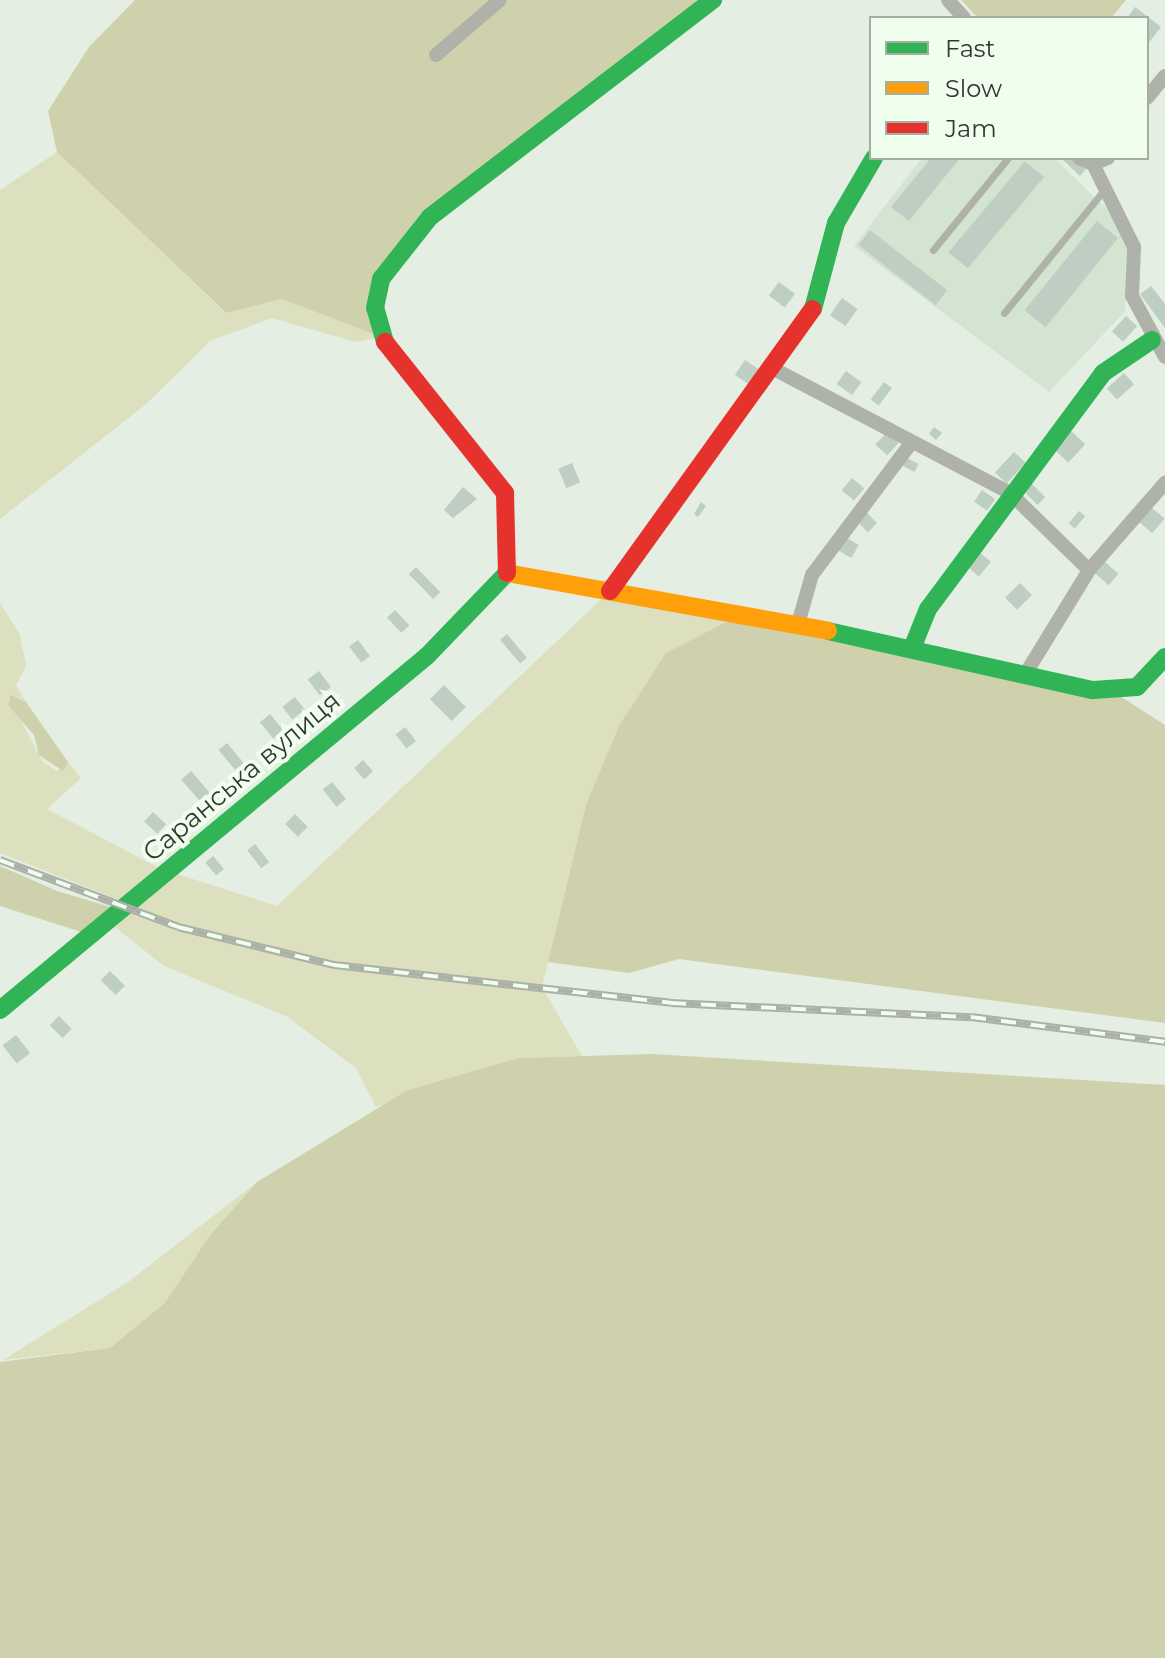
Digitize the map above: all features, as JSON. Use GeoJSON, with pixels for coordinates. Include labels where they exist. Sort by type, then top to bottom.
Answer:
{"type":"FeatureCollection","features":[{"type":"Feature","properties":{"kind":"street"},"geometry":{"type":"LineString","coordinates":[[436,55],[500,0]]}},
{"type":"Feature","properties":{"kind":"street"},"geometry":{"type":"LineString","coordinates":[[713,0],[430,217],[381,279],[375,308],[381,337],[505,493],[507,573],[913,646],[1115,693],[1137,687],[1165,657]]}},
{"type":"Feature","properties":{"kind":"street"},"geometry":{"type":"LineString","coordinates":[[948,0],[962,16]]}},
{"type":"Feature","properties":{"kind":"street"},"geometry":{"type":"LineString","coordinates":[[1149,96],[1165,76]]}},
{"type":"Feature","properties":{"kind":"street"},"geometry":{"type":"LineString","coordinates":[[610,591],[774,369],[820,300],[836,223],[873,160]]}},
{"type":"Feature","properties":{"kind":"street"},"geometry":{"type":"LineString","coordinates":[[1084,160],[1093,164],[1134,247],[1132,296],[1152,340],[1165,357]]}},
{"type":"Feature","properties":{"kind":"street"},"geometry":{"type":"LineString","coordinates":[[1093,164],[1103,160]]}},
{"type":"Feature","properties":{"kind":"street"},"geometry":{"type":"LineString","coordinates":[[913,646],[928,609],[1010,493],[1103,373],[1152,340]]}},
{"type":"Feature","properties":{"kind":"street"},"geometry":{"type":"LineString","coordinates":[[774,369],[1010,493],[1089,570]]}},
{"type":"Feature","properties":{"kind":"street"},"geometry":{"type":"LineString","coordinates":[[798,624],[812,575],[912,442]]}},
{"type":"Feature","properties":{"kind":"street"},"geometry":{"type":"LineString","coordinates":[[1026,673],[1089,570],[1165,483]]}},
{"type":"Feature","properties":{"kind":"street","name":"Саранська вулиця"},"geometry":{"type":"LineString","coordinates":[[0,1010],[427,656],[507,573]]}},
{"type":"Feature","properties":{"kind":"lane"},"geometry":{"type":"LineString","coordinates":[[933,250],[1006,160]]}},
{"type":"Feature","properties":{"kind":"lane"},"geometry":{"type":"LineString","coordinates":[[1004,313],[1104,190]]}},
{"type":"Feature","properties":{"kind":"shaded area"},"geometry":{"type":"Polygon","coordinates":[[[135,0],[713,0],[430,217],[381,279],[381,337],[282,299],[226,313],[57,152],[48,111],[89,47],[135,0]]]}},
{"type":"Feature","properties":{"kind":"shaded area"},"geometry":{"type":"Polygon","coordinates":[[[961,0],[1126,0],[1113,16],[976,16],[961,0]]]}},
{"type":"Feature","properties":{"kind":"shaded area"},"geometry":{"type":"Polygon","coordinates":[[[57,152],[225,313],[282,299],[381,337],[356,342],[272,318],[210,341],[145,405],[0,519],[0,190],[57,152]]]}},
{"type":"Feature","properties":{"kind":"shaded area"},"geometry":{"type":"Polygon","coordinates":[[[920,160],[1056,160],[1114,216],[1126,243],[1125,311],[1049,392],[854,246],[920,160]]]}},
{"type":"Feature","properties":{"kind":"shaded area"},"geometry":{"type":"Polygon","coordinates":[[[610,591],[744,613],[586,805],[542,987],[582,1056],[518,1058],[376,1107],[356,1068],[286,1016],[164,966],[115,927],[174,873],[277,906],[610,591]]]}},
{"type":"Feature","properties":{"kind":"shaded area"},"geometry":{"type":"Polygon","coordinates":[[[0,603],[20,635],[26,666],[16,685],[26,702],[15,696],[24,727],[43,762],[57,771],[68,762],[81,778],[47,809],[161,869],[124,902],[0,853],[0,603]]]}},
{"type":"Feature","properties":{"kind":"shaded area"},"geometry":{"type":"Polygon","coordinates":[[[744,613],[1115,693],[1165,725],[1165,1023],[679,959],[629,973],[548,962],[586,805],[619,726],[666,653],[744,613]]]}},
{"type":"Feature","properties":{"kind":"shaded area"},"geometry":{"type":"Polygon","coordinates":[[[11,695],[26,702],[68,762],[63,771],[39,755],[34,735],[8,705],[11,695]]]}},
{"type":"Feature","properties":{"kind":"shaded area"},"geometry":{"type":"Polygon","coordinates":[[[0,866],[57,891],[124,911],[97,937],[0,906],[0,866]]]}},
{"type":"Feature","properties":{"kind":"shaded area"},"geometry":{"type":"Polygon","coordinates":[[[652,1054],[1165,1085],[1165,1658],[0,1658],[0,1362],[110,1348],[165,1303],[210,1235],[257,1182],[406,1091],[518,1058],[652,1054]]]}},
{"type":"Feature","properties":{"kind":"shaded area"},"geometry":{"type":"Polygon","coordinates":[[[257,1182],[210,1235],[165,1304],[110,1348],[3,1360],[128,1282],[257,1182]]]}},
{"type":"Feature","properties":{"kind":"building"},"geometry":{"type":"Polygon","coordinates":[[[1135,7],[1147,16],[1128,16],[1135,7]]]}},
{"type":"Feature","properties":{"kind":"building"},"geometry":{"type":"Polygon","coordinates":[[[1149,18],[1161,27],[1149,42],[1149,18]]]}},
{"type":"Feature","properties":{"kind":"building"},"geometry":{"type":"Polygon","coordinates":[[[929,160],[958,160],[909,221],[891,207],[929,160]]]}},
{"type":"Feature","properties":{"kind":"building"},"geometry":{"type":"Polygon","coordinates":[[[1063,160],[1076,160],[1086,169],[1080,176],[1063,160]]]}},
{"type":"Feature","properties":{"kind":"building"},"geometry":{"type":"Polygon","coordinates":[[[1025,161],[1044,177],[968,268],[949,252],[1025,161]]]}},
{"type":"Feature","properties":{"kind":"building"},"geometry":{"type":"Polygon","coordinates":[[[1097,221],[1118,238],[1046,327],[1025,310],[1097,221]]]}},
{"type":"Feature","properties":{"kind":"building"},"geometry":{"type":"Polygon","coordinates":[[[870,230],[947,290],[936,305],[858,245],[870,230]]]}},
{"type":"Feature","properties":{"kind":"building"},"geometry":{"type":"Polygon","coordinates":[[[779,282],[795,294],[785,308],[769,296],[779,282]]]}},
{"type":"Feature","properties":{"kind":"building"},"geometry":{"type":"Polygon","coordinates":[[[1151,286],[1165,304],[1165,328],[1140,294],[1151,286]]]}},
{"type":"Feature","properties":{"kind":"building"},"geometry":{"type":"Polygon","coordinates":[[[842,298],[858,309],[846,326],[830,315],[842,298]]]}},
{"type":"Feature","properties":{"kind":"building"},"geometry":{"type":"Polygon","coordinates":[[[1126,316],[1137,326],[1123,342],[1112,332],[1126,316]]]}},
{"type":"Feature","properties":{"kind":"building"},"geometry":{"type":"Polygon","coordinates":[[[745,360],[760,370],[750,385],[735,375],[745,360]]]}},
{"type":"Feature","properties":{"kind":"building"},"geometry":{"type":"Polygon","coordinates":[[[846,371],[861,382],[852,395],[837,384],[846,371]]]}},
{"type":"Feature","properties":{"kind":"building"},"geometry":{"type":"Polygon","coordinates":[[[1124,373],[1134,384],[1117,400],[1107,388],[1124,373]]]}},
{"type":"Feature","properties":{"kind":"building"},"geometry":{"type":"Polygon","coordinates":[[[884,382],[892,388],[879,406],[871,400],[884,382]]]}},
{"type":"Feature","properties":{"kind":"building"},"geometry":{"type":"Polygon","coordinates":[[[934,427],[942,433],[936,440],[929,434],[934,427]]]}},
{"type":"Feature","properties":{"kind":"building"},"geometry":{"type":"Polygon","coordinates":[[[1070,430],[1085,444],[1068,463],[1053,448],[1070,430]]]}},
{"type":"Feature","properties":{"kind":"building"},"geometry":{"type":"Polygon","coordinates":[[[887,432],[899,443],[887,455],[875,444],[887,432]]]}},
{"type":"Feature","properties":{"kind":"building"},"geometry":{"type":"Polygon","coordinates":[[[1014,452],[1026,463],[1007,483],[995,472],[1014,452]]]}},
{"type":"Feature","properties":{"kind":"building"},"geometry":{"type":"Polygon","coordinates":[[[907,458],[919,464],[914,472],[903,466],[907,458]]]}},
{"type":"Feature","properties":{"kind":"building"},"geometry":{"type":"Polygon","coordinates":[[[572,463],[580,482],[566,488],[558,469],[572,463]]]}},
{"type":"Feature","properties":{"kind":"building"},"geometry":{"type":"Polygon","coordinates":[[[852,478],[864,488],[854,501],[842,490],[852,478]]]}},
{"type":"Feature","properties":{"kind":"building"},"geometry":{"type":"Polygon","coordinates":[[[1029,481],[1045,497],[1037,505],[1021,489],[1029,481]]]}},
{"type":"Feature","properties":{"kind":"building"},"geometry":{"type":"Polygon","coordinates":[[[463,487],[477,499],[453,518],[444,510],[463,487]]]}},
{"type":"Feature","properties":{"kind":"building"},"geometry":{"type":"Polygon","coordinates":[[[982,490],[995,499],[987,511],[974,501],[982,490]]]}},
{"type":"Feature","properties":{"kind":"building"},"geometry":{"type":"Polygon","coordinates":[[[701,502],[706,506],[698,517],[694,514],[701,502]]]}},
{"type":"Feature","properties":{"kind":"building"},"geometry":{"type":"Polygon","coordinates":[[[1151,507],[1165,519],[1152,533],[1139,521],[1151,507]]]}},
{"type":"Feature","properties":{"kind":"building"},"geometry":{"type":"Polygon","coordinates":[[[865,511],[877,523],[868,532],[856,520],[865,511]]]}},
{"type":"Feature","properties":{"kind":"building"},"geometry":{"type":"Polygon","coordinates":[[[1079,511],[1085,516],[1075,528],[1069,523],[1079,511]]]}},
{"type":"Feature","properties":{"kind":"building"},"geometry":{"type":"Polygon","coordinates":[[[845,537],[859,545],[851,558],[838,550],[845,537]]]}},
{"type":"Feature","properties":{"kind":"building"},"geometry":{"type":"Polygon","coordinates":[[[978,551],[991,562],[979,576],[966,566],[978,551]]]}},
{"type":"Feature","properties":{"kind":"building"},"geometry":{"type":"Polygon","coordinates":[[[1105,562],[1119,574],[1109,585],[1095,573],[1105,562]]]}},
{"type":"Feature","properties":{"kind":"building"},"geometry":{"type":"Polygon","coordinates":[[[416,567],[440,592],[433,599],[409,574],[416,567]]]}},
{"type":"Feature","properties":{"kind":"building"},"geometry":{"type":"Polygon","coordinates":[[[1020,583],[1032,595],[1017,610],[1005,598],[1020,583]]]}},
{"type":"Feature","properties":{"kind":"building"},"geometry":{"type":"Polygon","coordinates":[[[395,610],[409,625],[401,633],[387,618],[395,610]]]}},
{"type":"Feature","properties":{"kind":"building"},"geometry":{"type":"Polygon","coordinates":[[[507,634],[527,658],[520,664],[500,640],[507,634]]]}},
{"type":"Feature","properties":{"kind":"building"},"geometry":{"type":"Polygon","coordinates":[[[358,640],[370,656],[361,663],[349,647],[358,640]]]}},
{"type":"Feature","properties":{"kind":"building"},"geometry":{"type":"Polygon","coordinates":[[[319,671],[331,687],[320,695],[308,679],[319,671]]]}},
{"type":"Feature","properties":{"kind":"building"},"geometry":{"type":"Polygon","coordinates":[[[444,685],[466,707],[452,721],[430,699],[444,685]]]}},
{"type":"Feature","properties":{"kind":"building"},"geometry":{"type":"Polygon","coordinates":[[[295,697],[305,710],[292,719],[282,707],[295,697]]]}},
{"type":"Feature","properties":{"kind":"building"},"geometry":{"type":"Polygon","coordinates":[[[270,714],[283,730],[273,739],[260,722],[270,714]]]}},
{"type":"Feature","properties":{"kind":"building"},"geometry":{"type":"Polygon","coordinates":[[[405,727],[416,741],[407,749],[396,734],[405,727]]]}},
{"type":"Feature","properties":{"kind":"building"},"geometry":{"type":"Polygon","coordinates":[[[227,743],[244,763],[235,770],[219,750],[227,743]]]}},
{"type":"Feature","properties":{"kind":"building"},"geometry":{"type":"Polygon","coordinates":[[[363,760],[373,771],[364,779],[354,768],[363,760]]]}},
{"type":"Feature","properties":{"kind":"building"},"geometry":{"type":"Polygon","coordinates":[[[191,771],[210,793],[200,801],[181,780],[191,771]]]}},
{"type":"Feature","properties":{"kind":"building"},"geometry":{"type":"Polygon","coordinates":[[[332,782],[346,799],[337,807],[323,790],[332,782]]]}},
{"type":"Feature","properties":{"kind":"building"},"geometry":{"type":"Polygon","coordinates":[[[153,812],[166,824],[157,834],[144,822],[153,812]]]}},
{"type":"Feature","properties":{"kind":"building"},"geometry":{"type":"Polygon","coordinates":[[[295,814],[308,827],[298,837],[285,824],[295,814]]]}},
{"type":"Feature","properties":{"kind":"building"},"geometry":{"type":"Polygon","coordinates":[[[255,844],[269,862],[261,868],[247,850],[255,844]]]}},
{"type":"Feature","properties":{"kind":"building"},"geometry":{"type":"Polygon","coordinates":[[[213,856],[224,869],[216,875],[205,862],[213,856]]]}},
{"type":"Feature","properties":{"kind":"building"},"geometry":{"type":"Polygon","coordinates":[[[110,971],[125,986],[116,995],[101,980],[110,971]]]}},
{"type":"Feature","properties":{"kind":"building"},"geometry":{"type":"Polygon","coordinates":[[[59,1016],[72,1029],[63,1038],[50,1025],[59,1016]]]}},
{"type":"Feature","properties":{"kind":"building"},"geometry":{"type":"Polygon","coordinates":[[[16,1035],[30,1053],[17,1064],[3,1045],[16,1035]]]}},
{"type":"Feature","properties":{"kind":"railway"},"geometry":{"type":"LineString","coordinates":[[0,860],[178,927],[334,965],[671,1003],[971,1017],[1165,1042]]}},
{"type":"Feature","properties":{"kind":"traffic: fast"},"geometry":{"type":"LineString","coordinates":[[385,342],[375,308],[381,279],[430,217],[713,0]]}},
{"type":"Feature","properties":{"kind":"traffic: fast"},"geometry":{"type":"LineString","coordinates":[[813,309],[836,223],[873,160]]}},
{"type":"Feature","properties":{"kind":"traffic: fast"},"geometry":{"type":"LineString","coordinates":[[913,646],[928,609],[1103,373],[1152,340]]}},
{"type":"Feature","properties":{"kind":"traffic: fast"},"geometry":{"type":"LineString","coordinates":[[0,1010],[427,656],[507,573]]}},
{"type":"Feature","properties":{"kind":"traffic: fast"},"geometry":{"type":"LineString","coordinates":[[828,631],[1093,690],[1137,687],[1165,657]]}},
{"type":"Feature","properties":{"kind":"traffic: slow"},"geometry":{"type":"LineString","coordinates":[[507,573],[828,631]]}},
{"type":"Feature","properties":{"kind":"traffic: jam"},"geometry":{"type":"LineString","coordinates":[[610,591],[813,309]]}},
{"type":"Feature","properties":{"kind":"traffic: jam"},"geometry":{"type":"LineString","coordinates":[[385,342],[505,493],[507,573]]}}]}
